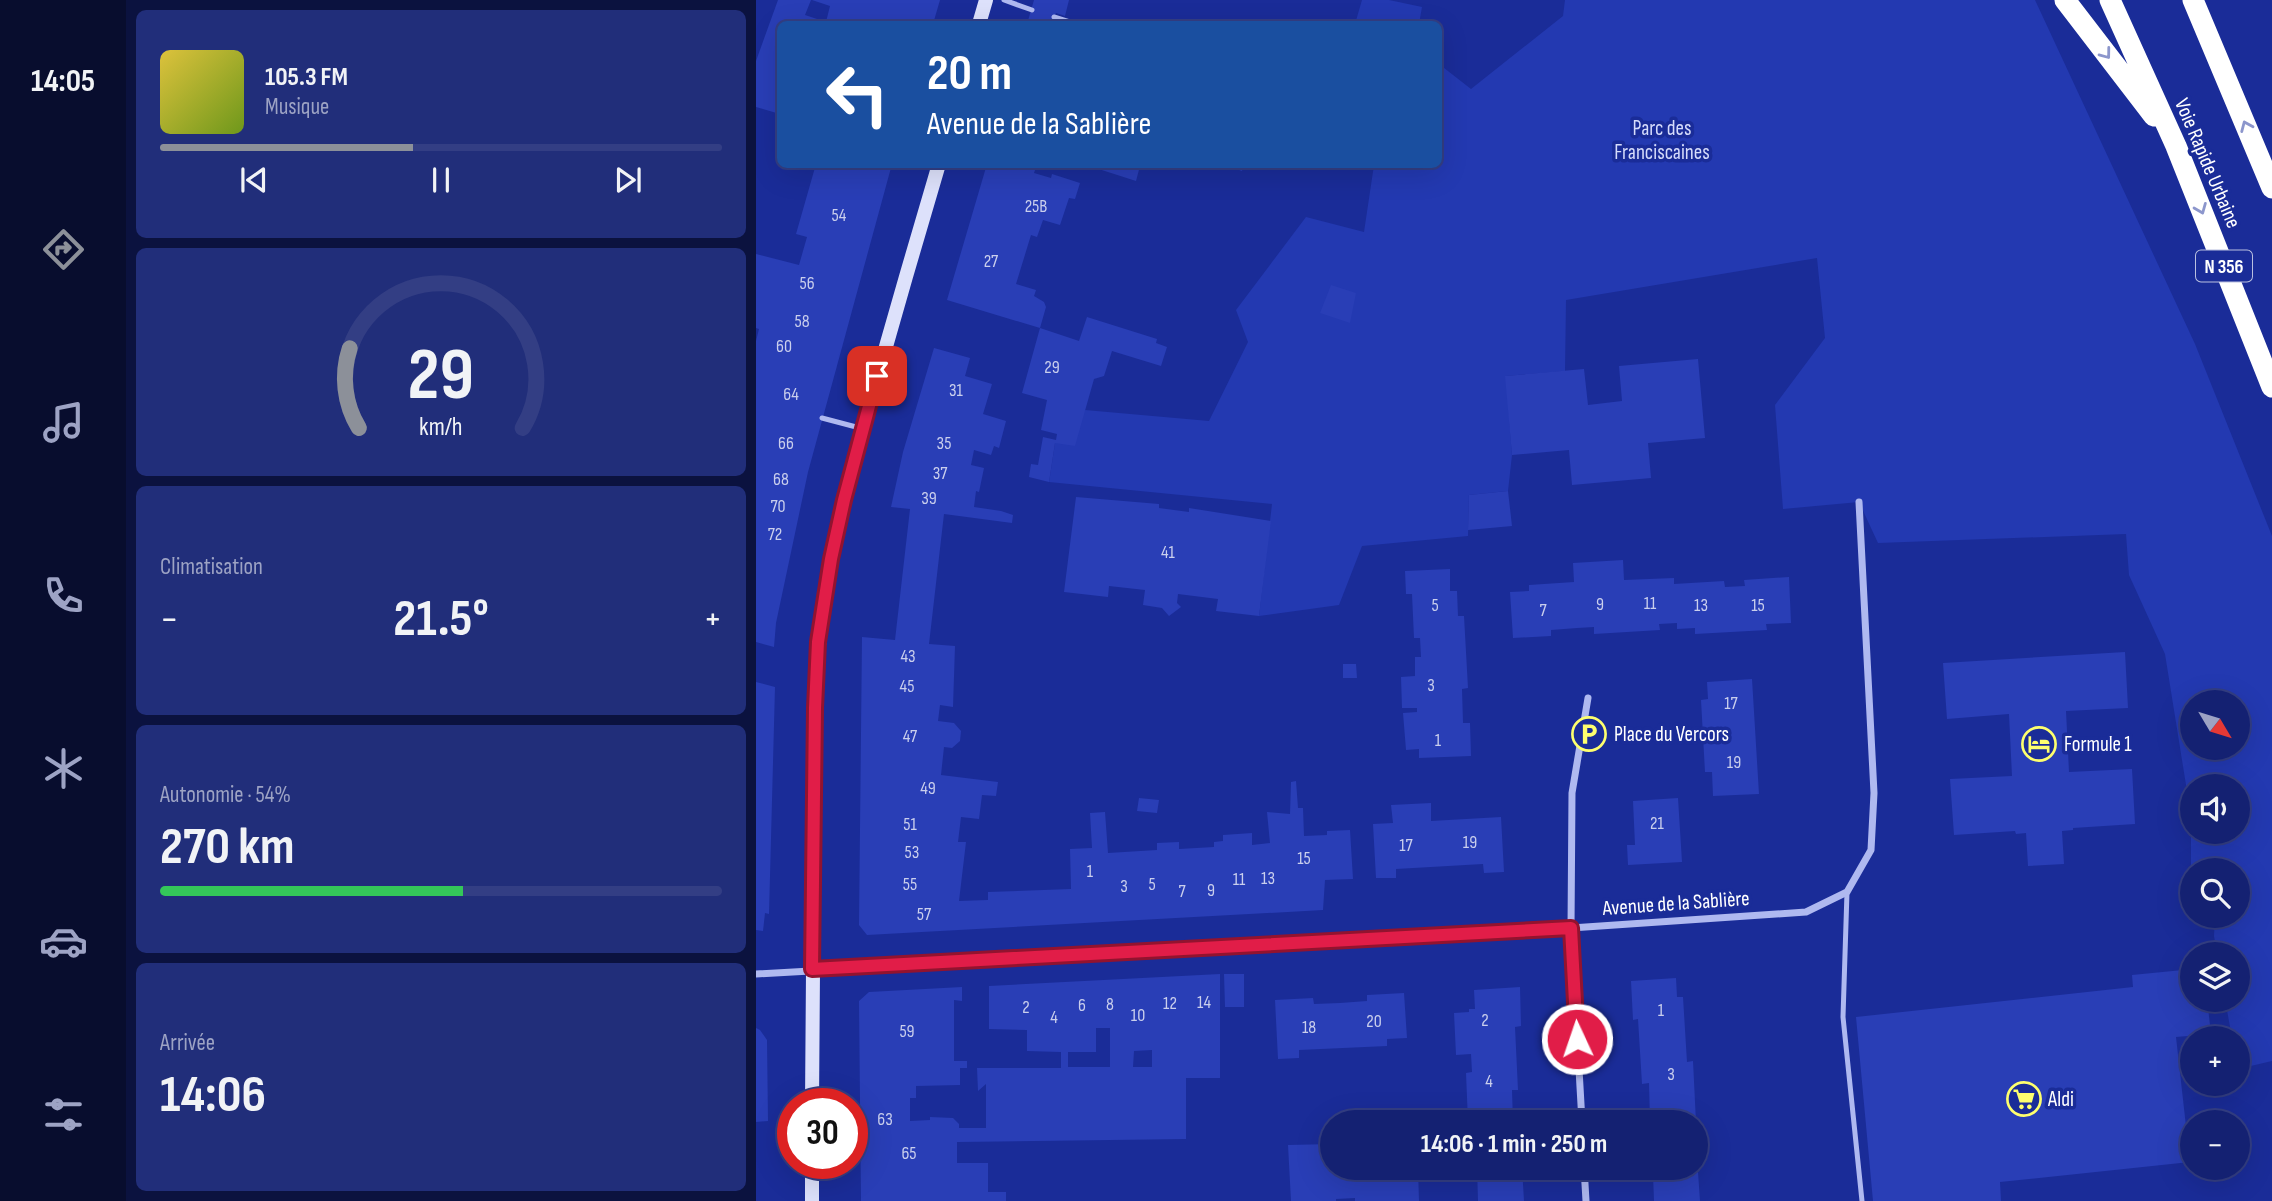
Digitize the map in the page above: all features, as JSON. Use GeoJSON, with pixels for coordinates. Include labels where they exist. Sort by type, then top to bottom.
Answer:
{"type":"FeatureCollection","features":[{"type":"Feature","properties":{"kind":"highway"},"geometry":{"type":"LineString","coordinates":[[2065,0],[2176,146]]}},
{"type":"Feature","properties":{"kind":"highway","name":"Voie Rapide Urbaine"},"geometry":{"type":"LineString","coordinates":[[2110,0],[2176,146],[2272,387]]}},
{"type":"Feature","properties":{"kind":"highway"},"geometry":{"type":"LineString","coordinates":[[2193,0],[2272,188]]}},
{"type":"Feature","properties":{"kind":"street"},"geometry":{"type":"LineString","coordinates":[[980,21],[986,0]]}},
{"type":"Feature","properties":{"kind":"street"},"geometry":{"type":"LineString","coordinates":[[812,1088],[817,655],[831,559],[862,429],[938,168]]}},
{"type":"Feature","properties":{"kind":"street"},"geometry":{"type":"LineString","coordinates":[[1847,892],[1871,850],[1874,793],[1859,502]]}},
{"type":"Feature","properties":{"kind":"street"},"geometry":{"type":"LineString","coordinates":[[1581,1110],[1571,928],[1572,793],[1588,698]]}},
{"type":"Feature","properties":{"kind":"street","name":"Avenue de la Sablière"},"geometry":{"type":"LineString","coordinates":[[756,974],[1571,928],[1806,912],[1847,892]]}},
{"type":"Feature","properties":{"kind":"street"},"geometry":{"type":"LineString","coordinates":[[812,1179],[812,1201]]}},
{"type":"Feature","properties":{"kind":"street"},"geometry":{"type":"LineString","coordinates":[[1585,1180],[1586,1201]]}},
{"type":"Feature","properties":{"kind":"lane"},"geometry":{"type":"LineString","coordinates":[[1004,0],[1032,10]]}},
{"type":"Feature","properties":{"kind":"lane"},"geometry":{"type":"LineString","coordinates":[[1055,17],[1067,21]]}},
{"type":"Feature","properties":{"kind":"lane"},"geometry":{"type":"LineString","coordinates":[[822,418],[862,429]]}},
{"type":"Feature","properties":{"kind":"lane"},"geometry":{"type":"LineString","coordinates":[[1847,892],[1843,1017],[1862,1201]]}},
{"type":"Feature","properties":{"kind":"green space"},"geometry":{"type":"Polygon","coordinates":[[[1362,0],[1389,0],[1422,7],[1420,21],[1356,21],[1362,0]]]}},
{"type":"Feature","properties":{"kind":"green space","name":"Parc des Franciscaines"},"geometry":{"type":"Polygon","coordinates":[[[1565,0],[2035,0],[2195,344],[2272,536],[2272,1061],[2250,1066],[2250,1026],[2230,1026],[2227,1012],[2250,1012],[2250,942],[2215,942],[2214,936],[2214,928],[2250,928],[2250,858],[2191,858],[2191,844],[2250,844],[2250,774],[2184,774],[2182,760],[2250,760],[2250,690],[2180,690],[2180,747],[2165,654],[2129,575],[2126,534],[1878,543],[1859,502],[1783,509],[1775,405],[1825,338],[1817,258],[1566,300],[1565,371],[1506,376],[1512,455],[1508,491],[1469,495],[1468,536],[1362,546],[1339,605],[1259,616],[1272,504],[1049,482],[1055,443],[1085,410],[1209,421],[1248,342],[1236,310],[1306,217],[1364,232],[1374,168],[1442,168],[1442,66],[1471,89],[1563,16],[1565,0]]]}},
{"type":"Feature","properties":{"kind":"building"},"geometry":{"type":"Polygon","coordinates":[[[778,0],[811,0],[805,15],[823,21],[777,21],[777,113],[756,107],[756,61],[778,0]]]}},
{"type":"Feature","properties":{"kind":"building"},"geometry":{"type":"Polygon","coordinates":[[[812,0],[940,0],[934,21],[826,21],[830,6],[812,0]]]}},
{"type":"Feature","properties":{"kind":"building"},"geometry":{"type":"Polygon","coordinates":[[[1034,0],[1069,0],[1065,16],[1056,13],[1054,21],[1028,21],[1034,0]]]}},
{"type":"Feature","properties":{"kind":"building"},"geometry":{"type":"Polygon","coordinates":[[[815,168],[891,168],[808,472],[776,623],[774,647],[756,642],[756,341],[759,329],[756,328],[756,254],[799,265],[807,237],[796,234],[815,168]]]}},
{"type":"Feature","properties":{"kind":"building"},"geometry":{"type":"Polygon","coordinates":[[[986,168],[1036,168],[1034,173],[1051,178],[1052,174],[1080,183],[1075,199],[1069,198],[1060,225],[1043,220],[1037,237],[1031,235],[1016,284],[1036,290],[1034,296],[1044,302],[1046,307],[1040,328],[947,300],[986,168]]]}},
{"type":"Feature","properties":{"kind":"building"},"geometry":{"type":"Polygon","coordinates":[[[1095,168],[1139,168],[1136,181],[1095,168]]]}},
{"type":"Feature","properties":{"kind":"building"},"geometry":{"type":"Polygon","coordinates":[[[1331,285],[1356,293],[1350,323],[1320,313],[1331,285]]]}},
{"type":"Feature","properties":{"kind":"building"},"geometry":{"type":"Polygon","coordinates":[[[1087,317],[1157,339],[1156,343],[1167,347],[1161,366],[1112,351],[1104,376],[1094,379],[1075,446],[1055,443],[1049,482],[1029,477],[1031,464],[1038,465],[1043,437],[1056,440],[1057,434],[1041,430],[1047,400],[1022,393],[1040,328],[1079,341],[1087,317]]]}},
{"type":"Feature","properties":{"kind":"building"},"geometry":{"type":"Polygon","coordinates":[[[934,348],[970,358],[965,376],[992,384],[983,414],[1006,421],[999,448],[994,446],[991,455],[974,450],[971,465],[984,468],[974,507],[1013,515],[1012,523],[944,514],[929,644],[955,646],[953,707],[940,705],[938,721],[954,723],[961,731],[960,741],[952,748],[944,747],[941,775],[998,782],[996,796],[982,795],[979,819],[961,817],[958,842],[966,842],[959,901],[988,900],[988,892],[1071,889],[1070,849],[1092,848],[1090,813],[1105,812],[1108,853],[1157,850],[1157,843],[1179,842],[1179,849],[1214,847],[1214,842],[1223,841],[1223,835],[1252,833],[1252,845],[1270,843],[1267,812],[1290,814],[1291,782],[1296,781],[1298,808],[1303,808],[1304,836],[1350,830],[1353,879],[1325,880],[1323,910],[867,935],[859,925],[862,637],[895,640],[910,509],[891,507],[903,452],[934,348]]]}},
{"type":"Feature","properties":{"kind":"building"},"geometry":{"type":"Polygon","coordinates":[[[1698,359],[1705,438],[1648,443],[1651,478],[1572,485],[1569,450],[1512,455],[1505,376],[1584,369],[1588,405],[1622,401],[1619,366],[1698,359]]]}},
{"type":"Feature","properties":{"kind":"building"},"geometry":{"type":"Polygon","coordinates":[[[1508,491],[1512,526],[1468,530],[1469,495],[1508,491]]]}},
{"type":"Feature","properties":{"kind":"building"},"geometry":{"type":"Polygon","coordinates":[[[1076,497],[1159,504],[1159,508],[1189,512],[1189,508],[1271,521],[1259,616],[1216,611],[1218,599],[1178,594],[1177,603],[1181,607],[1169,616],[1162,608],[1143,605],[1145,590],[1109,586],[1108,597],[1064,592],[1076,497]]]}},
{"type":"Feature","properties":{"kind":"building"},"geometry":{"type":"Polygon","coordinates":[[[1623,560],[1624,580],[1674,578],[1674,584],[1724,581],[1725,587],[1745,586],[1744,580],[1789,577],[1791,623],[1766,624],[1767,630],[1695,634],[1695,628],[1677,629],[1677,623],[1659,624],[1660,630],[1594,634],[1594,627],[1551,630],[1551,636],[1513,638],[1510,592],[1529,591],[1529,585],[1574,582],[1573,563],[1623,560]]]}},
{"type":"Feature","properties":{"kind":"building"},"geometry":{"type":"Polygon","coordinates":[[[1450,569],[1450,591],[1457,591],[1458,616],[1464,616],[1468,688],[1462,689],[1463,723],[1470,723],[1471,756],[1419,758],[1419,749],[1406,750],[1403,713],[1417,712],[1417,708],[1402,708],[1401,677],[1415,676],[1415,657],[1421,657],[1420,638],[1414,638],[1412,594],[1406,594],[1405,571],[1450,569]]]}},
{"type":"Feature","properties":{"kind":"building","name":"Formule 1"},"geometry":{"type":"Polygon","coordinates":[[[2125,652],[2128,708],[2066,711],[2069,772],[2132,769],[2135,824],[2062,831],[2064,864],[2028,866],[2026,833],[2016,834],[2015,831],[1954,835],[1950,779],[2012,776],[2009,714],[1947,719],[1943,663],[2125,652]]]}},
{"type":"Feature","properties":{"kind":"building"},"geometry":{"type":"Polygon","coordinates":[[[1343,664],[1356,664],[1357,678],[1343,678],[1343,664]]]}},
{"type":"Feature","properties":{"kind":"building"},"geometry":{"type":"Polygon","coordinates":[[[1752,679],[1759,794],[1713,796],[1712,772],[1705,772],[1701,700],[1708,699],[1707,682],[1752,679]]]}},
{"type":"Feature","properties":{"kind":"building"},"geometry":{"type":"Polygon","coordinates":[[[756,682],[775,687],[769,914],[765,913],[763,931],[756,930],[756,682]]]}},
{"type":"Feature","properties":{"kind":"building"},"geometry":{"type":"Polygon","coordinates":[[[1139,798],[1159,800],[1157,813],[1137,811],[1139,798]]]}},
{"type":"Feature","properties":{"kind":"building"},"geometry":{"type":"Polygon","coordinates":[[[1678,798],[1682,862],[1628,865],[1627,845],[1635,845],[1633,801],[1678,798]]]}},
{"type":"Feature","properties":{"kind":"building"},"geometry":{"type":"Polygon","coordinates":[[[1431,803],[1431,821],[1501,817],[1504,872],[1484,873],[1483,864],[1396,869],[1396,878],[1376,878],[1373,824],[1393,823],[1391,805],[1431,803]]]}},
{"type":"Feature","properties":{"kind":"building","name":"Aldi"},"geometry":{"type":"Polygon","coordinates":[[[2180,970],[2180,1012],[2208,1012],[2210,1026],[2180,1026],[2180,1037],[2176,1037],[2180,1096],[2183,1096],[2184,1110],[2180,1110],[2180,1163],[2000,1182],[2001,1201],[1873,1201],[1856,1017],[2133,987],[2132,975],[2180,970]]]}},
{"type":"Feature","properties":{"kind":"building"},"geometry":{"type":"Polygon","coordinates":[[[1220,974],[1220,1078],[1186,1078],[1186,1139],[957,1142],[957,1163],[988,1163],[988,1192],[1006,1192],[1006,1201],[861,1201],[861,1179],[868,1179],[868,1088],[860,1088],[859,1001],[869,992],[962,987],[962,1001],[954,1000],[954,1061],[967,1061],[967,1068],[960,1068],[960,1085],[916,1086],[916,1098],[910,1098],[910,1121],[930,1120],[930,1117],[953,1118],[959,1128],[986,1128],[986,1084],[978,1091],[977,1068],[1061,1068],[1061,1052],[1027,1051],[1027,1030],[989,1029],[989,986],[1220,974]],[[1096,1028],[1096,1052],[1068,1052],[1068,1067],[1110,1067],[1110,1028],[1096,1028]],[[1152,1050],[1134,1051],[1133,1067],[1152,1067],[1152,1050]]]}},
{"type":"Feature","properties":{"kind":"building"},"geometry":{"type":"Polygon","coordinates":[[[1224,974],[1244,974],[1244,1007],[1225,1007],[1224,974]]]}},
{"type":"Feature","properties":{"kind":"building"},"geometry":{"type":"Polygon","coordinates":[[[1676,978],[1677,997],[1683,997],[1687,1062],[1693,1061],[1695,1110],[1650,1110],[1649,1083],[1642,1084],[1638,1019],[1633,1020],[1631,981],[1676,978]]]}},
{"type":"Feature","properties":{"kind":"building"},"geometry":{"type":"Polygon","coordinates":[[[1520,987],[1521,1026],[1515,1027],[1518,1090],[1512,1090],[1513,1110],[1468,1110],[1466,1073],[1472,1072],[1471,1054],[1456,1055],[1454,1013],[1475,1009],[1474,990],[1520,987]]]}},
{"type":"Feature","properties":{"kind":"building"},"geometry":{"type":"Polygon","coordinates":[[[1404,993],[1407,1038],[1387,1039],[1387,1046],[1299,1050],[1299,1058],[1278,1059],[1275,1000],[1313,998],[1314,1004],[1340,1003],[1367,1001],[1367,995],[1404,993]]]}},
{"type":"Feature","properties":{"kind":"building"},"geometry":{"type":"Polygon","coordinates":[[[756,1028],[767,1040],[768,1121],[756,1122],[756,1028]]]}},
{"type":"Feature","properties":{"kind":"building"},"geometry":{"type":"Polygon","coordinates":[[[1320,1144],[1320,1180],[1418,1180],[1419,1201],[1355,1201],[1355,1198],[1336,1201],[1291,1201],[1288,1145],[1320,1144]]]}},
{"type":"Feature","properties":{"kind":"building"},"geometry":{"type":"Polygon","coordinates":[[[1477,1180],[1523,1180],[1524,1201],[1478,1201],[1477,1180]]]}},
{"type":"Feature","properties":{"kind":"building"},"geometry":{"type":"Polygon","coordinates":[[[1653,1180],[1699,1180],[1700,1201],[1654,1201],[1653,1180]]]}},
{"type":"Feature","properties":{"kind":"place","name":"Place du Vercors"},"geometry":{"type":"Point","coordinates":[1589,734]}},
{"type":"Feature","properties":{"kind":"place","name":"Formule 1"},"geometry":{"type":"Point","coordinates":[2039,744]}},
{"type":"Feature","properties":{"kind":"place","name":"Aldi"},"geometry":{"type":"Point","coordinates":[2024,1099]}},
{"type":"Feature","properties":{"kind":"route"},"geometry":{"type":"LineString","coordinates":[[877,376],[844,500],[831,559],[818,642],[812,969],[1571,928],[1577,1039]]}}]}
